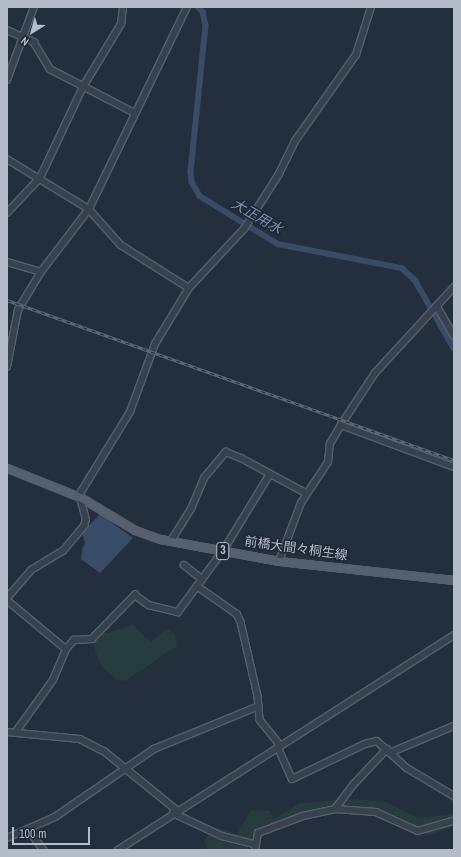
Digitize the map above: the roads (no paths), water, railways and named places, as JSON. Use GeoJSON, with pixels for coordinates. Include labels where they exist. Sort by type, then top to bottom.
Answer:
{"type":"FeatureCollection","features":[{"type":"Feature","properties":{"kind":"main road","name":"前橋大間々桐生線"},"geometry":{"type":"LineString","coordinates":[[7,468],[80,497],[135,530],[171,541],[279,561],[454,580]]}},
{"type":"Feature","properties":{"kind":"street"},"geometry":{"type":"LineString","coordinates":[[7,80],[34,7]]}},
{"type":"Feature","properties":{"kind":"street"},"geometry":{"type":"LineString","coordinates":[[7,213],[40,178],[83,87],[121,24],[122,7]]}},
{"type":"Feature","properties":{"kind":"street"},"geometry":{"type":"LineString","coordinates":[[7,367],[18,310],[41,272],[89,209],[187,7]]}},
{"type":"Feature","properties":{"kind":"street"},"geometry":{"type":"LineString","coordinates":[[66,649],[7,599],[31,570],[63,551],[84,526],[86,520],[80,497],[130,412],[156,344],[189,288],[244,229],[278,174],[295,141],[356,55],[371,7]]}},
{"type":"Feature","properties":{"kind":"street"},"geometry":{"type":"LineString","coordinates":[[7,30],[24,36],[34,42],[50,69],[135,113]]}},
{"type":"Feature","properties":{"kind":"street"},"geometry":{"type":"LineString","coordinates":[[7,159],[89,209],[121,245],[189,288]]}},
{"type":"Feature","properties":{"kind":"street"},"geometry":{"type":"LineString","coordinates":[[7,262],[41,272]]}},
{"type":"Feature","properties":{"kind":"street"},"geometry":{"type":"LineString","coordinates":[[279,561],[306,493],[328,462],[330,444],[341,425],[375,373],[429,312],[454,287]]}},
{"type":"Feature","properties":{"kind":"street"},"geometry":{"type":"LineString","coordinates":[[436,306],[454,336]]}},
{"type":"Feature","properties":{"kind":"street"},"geometry":{"type":"LineString","coordinates":[[341,425],[454,467]]}},
{"type":"Feature","properties":{"kind":"street"},"geometry":{"type":"LineString","coordinates":[[171,541],[191,509],[204,478],[226,452],[306,493]]}},
{"type":"Feature","properties":{"kind":"street"},"geometry":{"type":"LineString","coordinates":[[15,733],[52,680],[66,649],[76,639],[92,639],[135,595],[149,605],[178,612],[223,551],[270,474]]}},
{"type":"Feature","properties":{"kind":"street"},"geometry":{"type":"LineString","coordinates":[[184,565],[202,579]]}},
{"type":"Feature","properties":{"kind":"street"},"geometry":{"type":"LineString","coordinates":[[196,586],[237,614],[241,622],[259,706],[260,720],[279,746],[292,778],[365,744],[378,741],[406,768],[454,796]]}},
{"type":"Feature","properties":{"kind":"street"},"geometry":{"type":"LineString","coordinates":[[118,850],[454,635]]}},
{"type":"Feature","properties":{"kind":"street"},"geometry":{"type":"LineString","coordinates":[[7,838],[55,818],[154,749],[191,732],[259,706]]}},
{"type":"Feature","properties":{"kind":"street"},"geometry":{"type":"LineString","coordinates":[[335,809],[354,784],[390,751],[454,726]]}},
{"type":"Feature","properties":{"kind":"street"},"geometry":{"type":"LineString","coordinates":[[7,732],[80,739],[104,751],[176,812],[222,836],[254,847],[258,833],[303,816],[335,809],[376,812],[418,831],[454,821]]}},
{"type":"Feature","properties":{"kind":"street"},"geometry":{"type":"LineString","coordinates":[[28,829],[44,850]]}},
{"type":"Feature","properties":{"kind":"water"},"geometry":{"type":"Polygon","coordinates":[[[100,514],[133,538],[100,573],[81,559],[82,549],[85,543],[82,533],[100,514]]]}},
{"type":"Feature","properties":{"kind":"waterway","name":"大正用水"},"geometry":{"type":"LineString","coordinates":[[198,7],[203,12],[206,26],[191,171],[192,182],[200,196],[278,244],[402,268],[415,280],[454,348]]}},
{"type":"Feature","properties":{"kind":"railway"},"geometry":{"type":"LineString","coordinates":[[7,300],[454,460]]}}]}
